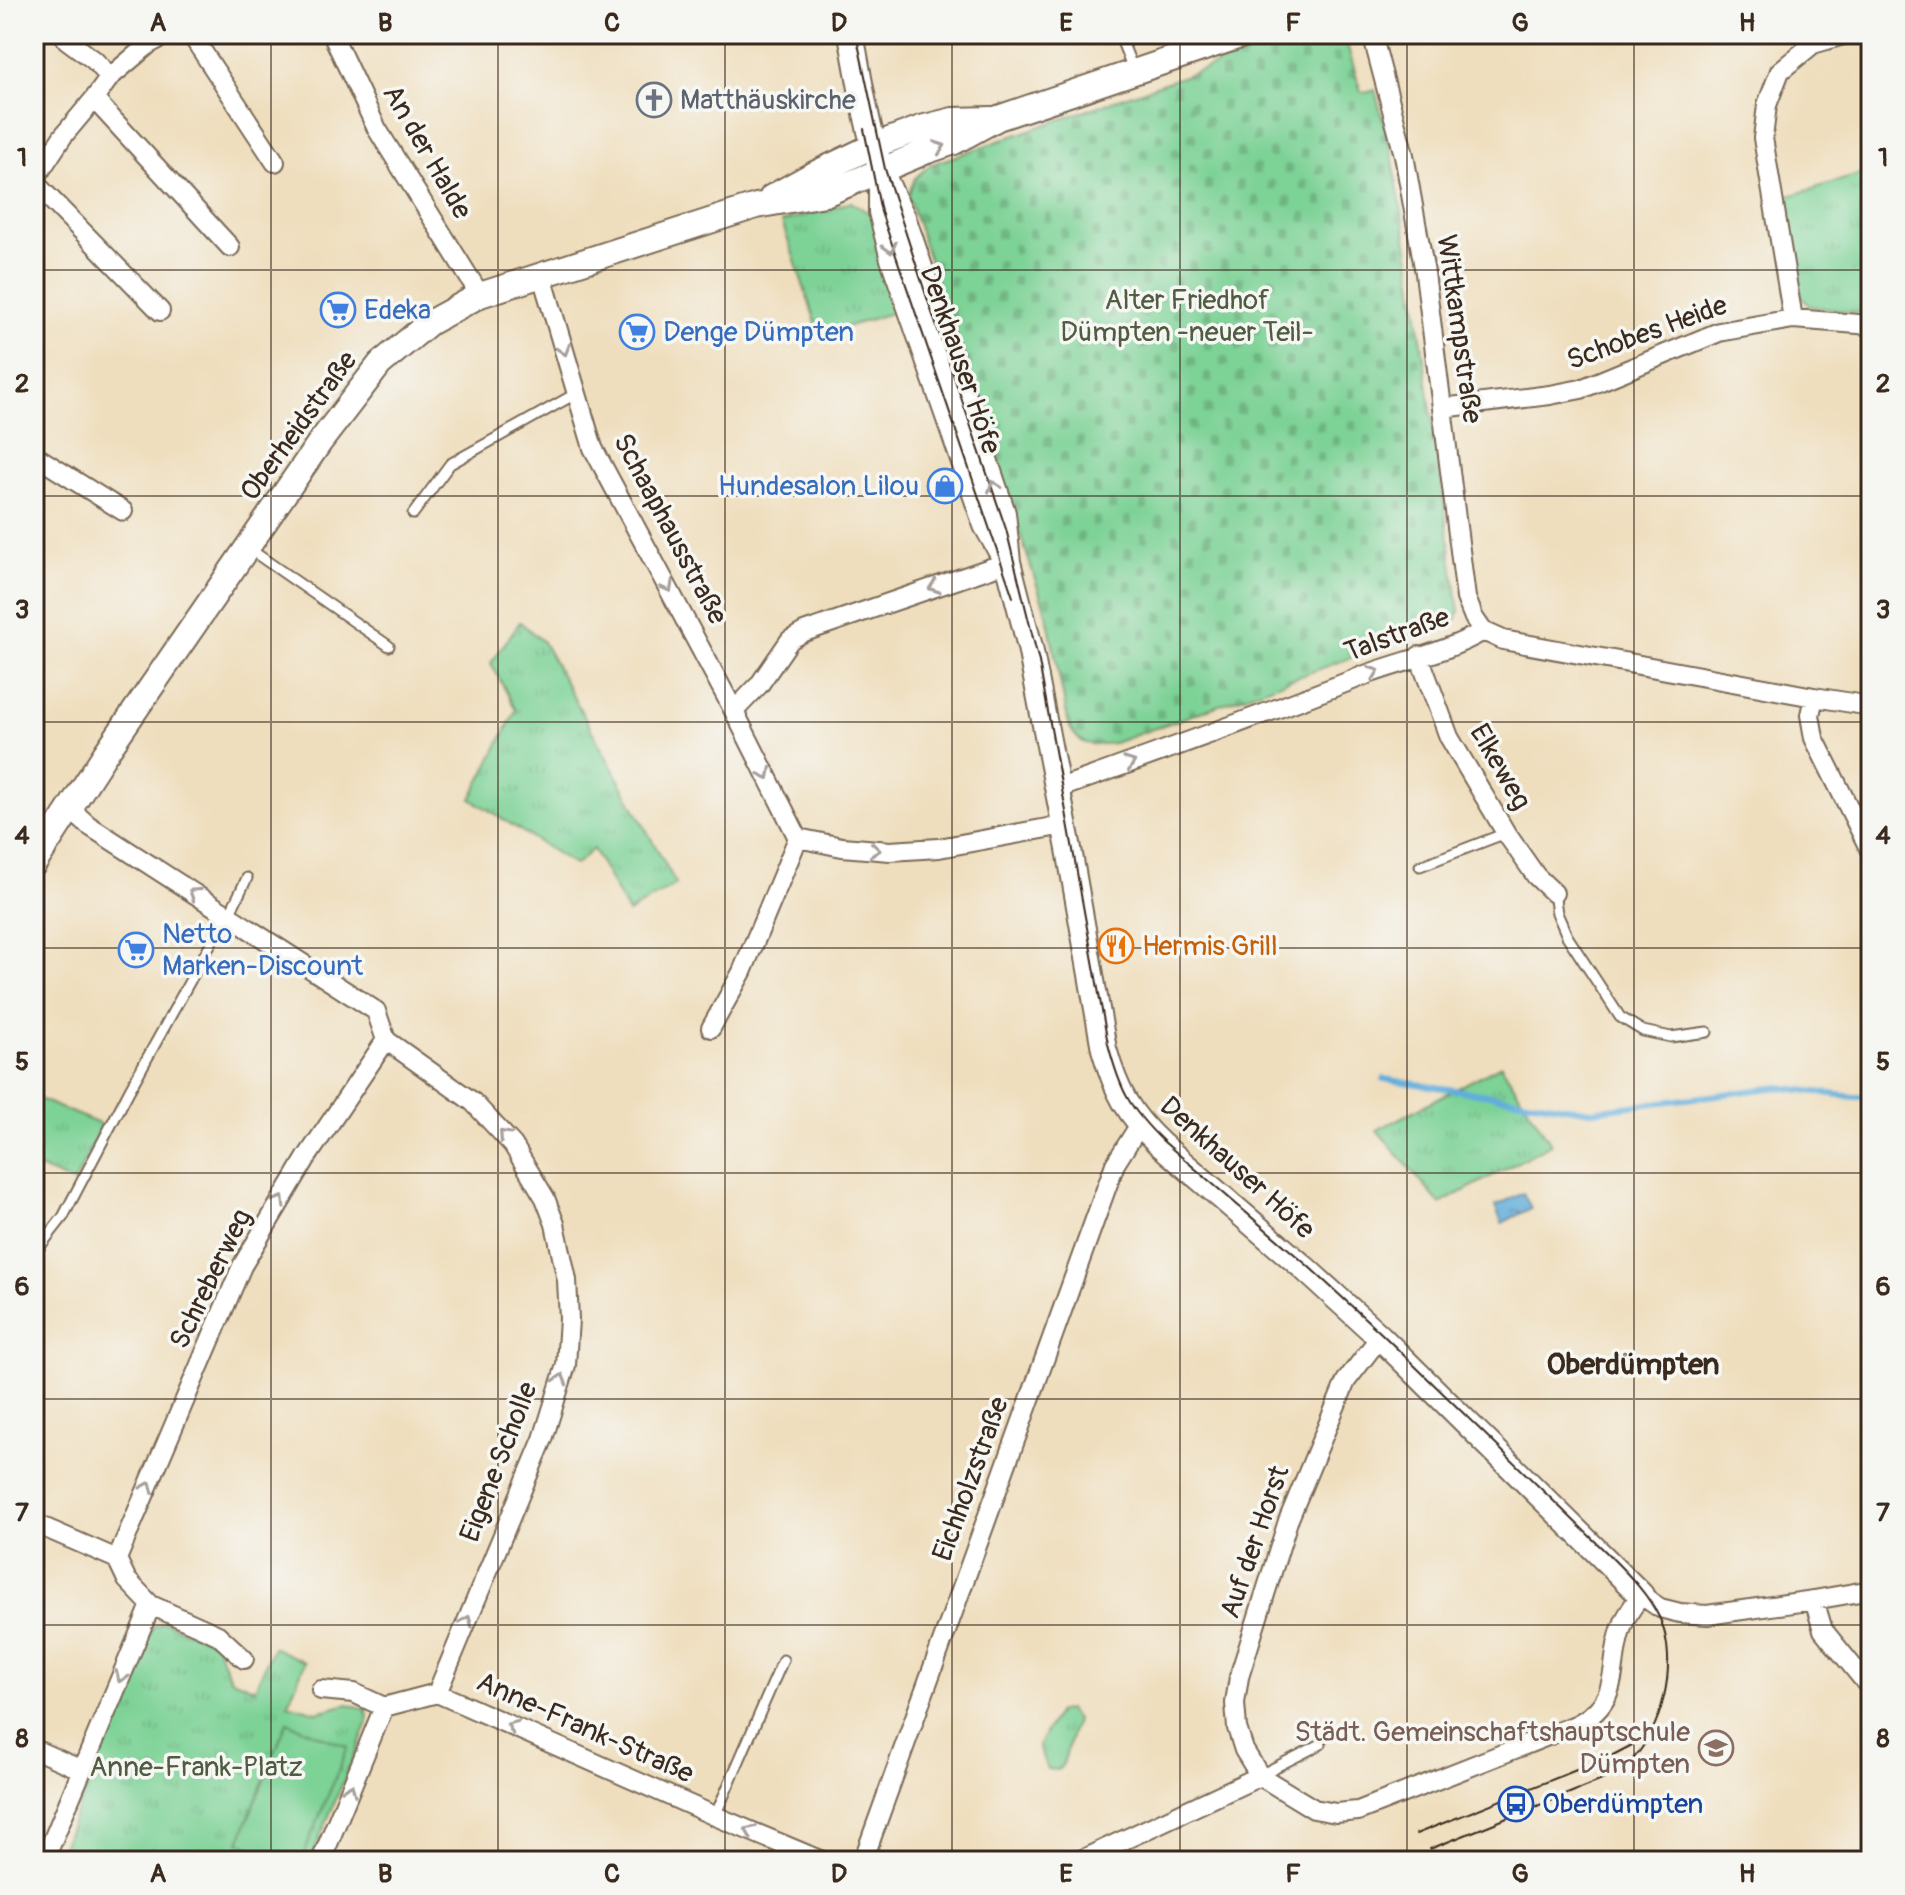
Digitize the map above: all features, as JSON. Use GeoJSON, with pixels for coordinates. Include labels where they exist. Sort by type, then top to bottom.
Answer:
{"type":"FeatureCollection","features":[{"type":"Feature","properties":{"kind":"street"},"geometry":{"type":"LineString","coordinates":[[63,34],[110,77]]}},
{"type":"Feature","properties":{"kind":"street"},"geometry":{"type":"LineString","coordinates":[[160,311],[34,181],[63,136],[110,77],[146,39],[168,34]]}},
{"type":"Feature","properties":{"kind":"street"},"geometry":{"type":"LineString","coordinates":[[191,34],[275,162]]}},
{"type":"Feature","properties":{"kind":"street","name":"An der Halde"},"geometry":{"type":"LineString","coordinates":[[332,34],[377,129],[480,295]]}},
{"type":"Feature","properties":{"kind":"street","name":"Denkhauser Höfe"},"geometry":{"type":"LineString","coordinates":[[851,34],[880,171],[903,217],[1003,513],[1008,562],[1030,647],[1104,1049],[1111,1076],[1124,1102],[1141,1123],[1380,1337],[1641,1595]]}},
{"type":"Feature","properties":{"kind":"street"},"geometry":{"type":"LineString","coordinates":[[998,118],[1246,34]]}},
{"type":"Feature","properties":{"kind":"street","name":"Wittkampstraße"},"geometry":{"type":"LineString","coordinates":[[1372,34],[1404,155],[1425,273],[1466,598],[1483,631]]}},
{"type":"Feature","properties":{"kind":"street"},"geometry":{"type":"LineString","coordinates":[[1793,319],[1763,138],[1767,105],[1780,71],[1813,44],[1847,34]]}},
{"type":"Feature","properties":{"kind":"street"},"geometry":{"type":"LineString","coordinates":[[94,99],[230,247]]}},
{"type":"Feature","properties":{"kind":"street","name":"Oberheidstraße"},"geometry":{"type":"LineString","coordinates":[[756,206],[873,146],[921,128],[998,118]]}},
{"type":"Feature","properties":{"kind":"street","name":"Oberheidstraße"},"geometry":{"type":"LineString","coordinates":[[34,864],[112,743],[320,442],[380,364],[429,323],[480,295],[756,206],[825,194],[954,142],[998,118]]}},
{"type":"Feature","properties":{"kind":"street","name":"Schaaphausstraße"},"geometry":{"type":"LineString","coordinates":[[542,276],[593,448],[734,711],[798,838]]}},
{"type":"Feature","properties":{"kind":"street","name":"Schobes Heide"},"geometry":{"type":"LineString","coordinates":[[1442,408],[1581,389],[1719,332],[1793,319],[1871,325]]}},
{"type":"Feature","properties":{"kind":"street"},"geometry":{"type":"LineString","coordinates":[[34,455],[123,511]]}},
{"type":"Feature","properties":{"kind":"street"},"geometry":{"type":"LineString","coordinates":[[734,711],[759,685],[790,640],[804,632],[1008,562]]}},
{"type":"Feature","properties":{"kind":"street","name":"Talstraße"},"geometry":{"type":"LineString","coordinates":[[1057,789],[1466,641],[1483,631],[1503,640],[1871,706]]}},
{"type":"Feature","properties":{"kind":"street","name":"Elkeweg"},"geometry":{"type":"LineString","coordinates":[[1419,656],[1449,737],[1506,833],[1536,876],[1554,893]]}},
{"type":"Feature","properties":{"kind":"street"},"geometry":{"type":"LineString","coordinates":[[1814,697],[1810,715],[1814,738],[1871,852]]}},
{"type":"Feature","properties":{"kind":"street","name":"Eigene Scholle"},"geometry":{"type":"LineString","coordinates":[[70,809],[88,825],[376,1011],[386,1040],[473,1102],[513,1145],[545,1198],[555,1224],[567,1280],[569,1319],[566,1365],[543,1439],[437,1693]]}},
{"type":"Feature","properties":{"kind":"street"},"geometry":{"type":"LineString","coordinates":[[711,1028],[742,972],[798,838],[842,847],[890,851],[939,848],[1064,825]]}},
{"type":"Feature","properties":{"kind":"street","name":"Schreberweg"},"geometry":{"type":"LineString","coordinates":[[117,1559],[242,1266],[307,1157],[386,1040]]}},
{"type":"Feature","properties":{"kind":"street","name":"Eichholzstraße"},"geometry":{"type":"LineString","coordinates":[[863,1861],[1115,1164],[1141,1123]]}},
{"type":"Feature","properties":{"kind":"street","name":"Auf der Horst"},"geometry":{"type":"LineString","coordinates":[[1260,1776],[1244,1750],[1237,1728],[1235,1703],[1239,1677],[1288,1521],[1334,1409],[1346,1381],[1380,1337]]}},
{"type":"Feature","properties":{"kind":"street"},"geometry":{"type":"LineString","coordinates":[[34,1523],[117,1559],[127,1580],[151,1605],[218,1635],[244,1659]]}},
{"type":"Feature","properties":{"kind":"street"},"geometry":{"type":"LineString","coordinates":[[1079,1861],[1260,1776],[1314,1809],[1336,1813],[1358,1811],[1578,1724],[1590,1717],[1606,1698],[1613,1680],[1623,1623],[1641,1595],[1660,1608],[1691,1614],[1719,1614],[1871,1590]]}},
{"type":"Feature","properties":{"kind":"street"},"geometry":{"type":"LineString","coordinates":[[1814,1600],[1823,1630],[1871,1689]]}},
{"type":"Feature","properties":{"kind":"street"},"geometry":{"type":"LineString","coordinates":[[44,1861],[151,1605]]}},
{"type":"Feature","properties":{"kind":"street"},"geometry":{"type":"LineString","coordinates":[[321,1690],[354,1693],[384,1707],[321,1861]]}},
{"type":"Feature","properties":{"kind":"street","name":"Anne-Frank-Straße"},"geometry":{"type":"LineString","coordinates":[[384,1707],[437,1693],[822,1861]]}},
{"type":"Feature","properties":{"kind":"street"},"geometry":{"type":"LineString","coordinates":[[34,1749],[82,1770]]}},
{"type":"Feature","properties":{"kind":"lane"},"geometry":{"type":"LineString","coordinates":[[1119,34],[1135,72]]}},
{"type":"Feature","properties":{"kind":"lane"},"geometry":{"type":"LineString","coordinates":[[413,514],[450,464],[577,393]]}},
{"type":"Feature","properties":{"kind":"lane"},"geometry":{"type":"LineString","coordinates":[[248,548],[389,646]]}},
{"type":"Feature","properties":{"kind":"lane"},"geometry":{"type":"LineString","coordinates":[[1420,866],[1506,833]]}},
{"type":"Feature","properties":{"kind":"lane"},"geometry":{"type":"LineString","coordinates":[[34,1254],[63,1217],[247,878]]}},
{"type":"Feature","properties":{"kind":"lane"},"geometry":{"type":"LineString","coordinates":[[1554,893],[1557,913],[1567,936],[1620,1017],[1643,1031],[1671,1037],[1707,1032]]}},
{"type":"Feature","properties":{"kind":"lane"},"geometry":{"type":"LineString","coordinates":[[715,1816],[783,1660]]}},
{"type":"Feature","properties":{"kind":"lane"},"geometry":{"type":"LineString","coordinates":[[1260,1776],[1321,1744]]}},
{"type":"Feature","properties":{"kind":"green space","name":"Alter Friedhof Dümpten -neuer Teil-"},"geometry":{"type":"Polygon","coordinates":[[[1304,34],[1344,34],[1361,92],[1375,90],[1391,149],[1411,266],[1459,612],[1456,620],[1114,743],[1087,743],[1077,738],[1069,725],[1047,615],[908,196],[915,178],[930,165],[1304,34]]]}},
{"type":"Feature","properties":{"kind":"green space"},"geometry":{"type":"Polygon","coordinates":[[[1871,171],[1871,315],[1809,306],[1801,295],[1797,281],[1786,197],[1871,171]]]}},
{"type":"Feature","properties":{"kind":"green space"},"geometry":{"type":"Polygon","coordinates":[[[851,202],[872,215],[910,307],[820,335],[782,222],[851,202]]]}},
{"type":"Feature","properties":{"kind":"green space"},"geometry":{"type":"Polygon","coordinates":[[[520,622],[543,642],[676,884],[628,913],[593,849],[575,865],[471,799],[516,710],[491,663],[520,622]]]}},
{"type":"Feature","properties":{"kind":"green space"},"geometry":{"type":"Polygon","coordinates":[[[1501,1065],[1551,1144],[1440,1204],[1377,1130],[1501,1065]]]}},
{"type":"Feature","properties":{"kind":"green space"},"geometry":{"type":"Polygon","coordinates":[[[34,1097],[102,1125],[74,1183],[34,1166],[34,1097]]]}},
{"type":"Feature","properties":{"kind":"green space","name":"Anne-Frank-Platz"},"geometry":{"type":"Polygon","coordinates":[[[164,1622],[215,1643],[230,1678],[255,1689],[273,1647],[305,1662],[288,1704],[317,1712],[348,1704],[367,1709],[368,1723],[310,1861],[56,1861],[153,1627],[164,1622]]]}},
{"type":"Feature","properties":{"kind":"green space"},"geometry":{"type":"Polygon","coordinates":[[[1068,1710],[1076,1720],[1063,1764],[1058,1770],[1047,1769],[1038,1745],[1058,1712],[1068,1710]]]}},
{"type":"Feature","properties":{"kind":"green space"},"geometry":{"type":"Polygon","coordinates":[[[287,1722],[348,1747],[301,1861],[286,1861],[239,1842],[287,1722]]]}},
{"type":"Feature","properties":{"kind":"water"},"geometry":{"type":"Polygon","coordinates":[[[1523,1193],[1531,1208],[1502,1223],[1495,1206],[1523,1193]]]}},
{"type":"Feature","properties":{"kind":"waterway"},"geometry":{"type":"LineString","coordinates":[[1384,1079],[1592,1111],[1779,1087],[1871,1097]]}},
{"type":"Feature","properties":{"kind":"tram line"},"geometry":{"type":"LineString","coordinates":[[856,34],[885,169],[1006,529],[1039,662],[1108,1044],[1127,1097],[1163,1141],[1382,1334],[1614,1560],[1649,1600],[1666,1636],[1667,1675],[1659,1715],[1640,1750],[1625,1766],[1602,1780],[1430,1849]]}},
{"type":"Feature","properties":{"kind":"tram line"},"geometry":{"type":"LineString","coordinates":[[864,129],[881,212],[1013,597]]}},
{"type":"Feature","properties":{"kind":"tram line"},"geometry":{"type":"LineString","coordinates":[[1416,1834],[1609,1757],[1634,1744],[1644,1734]]}},
{"type":"Feature","properties":{"kind":"place","name":"Matthäuskirche"},"geometry":{"type":"Point","coordinates":[654,100]}},
{"type":"Feature","properties":{"kind":"place","name":"Edeka"},"geometry":{"type":"Point","coordinates":[338,310]}},
{"type":"Feature","properties":{"kind":"place","name":"Denge Dümpten"},"geometry":{"type":"Point","coordinates":[637,332]}},
{"type":"Feature","properties":{"kind":"place","name":"Hundesalon Lilou"},"geometry":{"type":"Point","coordinates":[945,486]}},
{"type":"Feature","properties":{"kind":"place","name":"Hermis Grill"},"geometry":{"type":"Point","coordinates":[1116,946]}},
{"type":"Feature","properties":{"kind":"place","name":"Netto Marken-Discount"},"geometry":{"type":"Point","coordinates":[136,950]}},
{"type":"Feature","properties":{"kind":"place","name":"Städt. Gemeinschaftshauptschule Dümpten"},"geometry":{"type":"Point","coordinates":[1716,1748]}},
{"type":"Feature","properties":{"kind":"place","name":"Oberdümpten"},"geometry":{"type":"Point","coordinates":[1516,1804]}},
{"type":"Feature","properties":{"kind":"district","name":"Oberdümpten"},"geometry":{"type":"Point","coordinates":[1633,1364]}}]}
